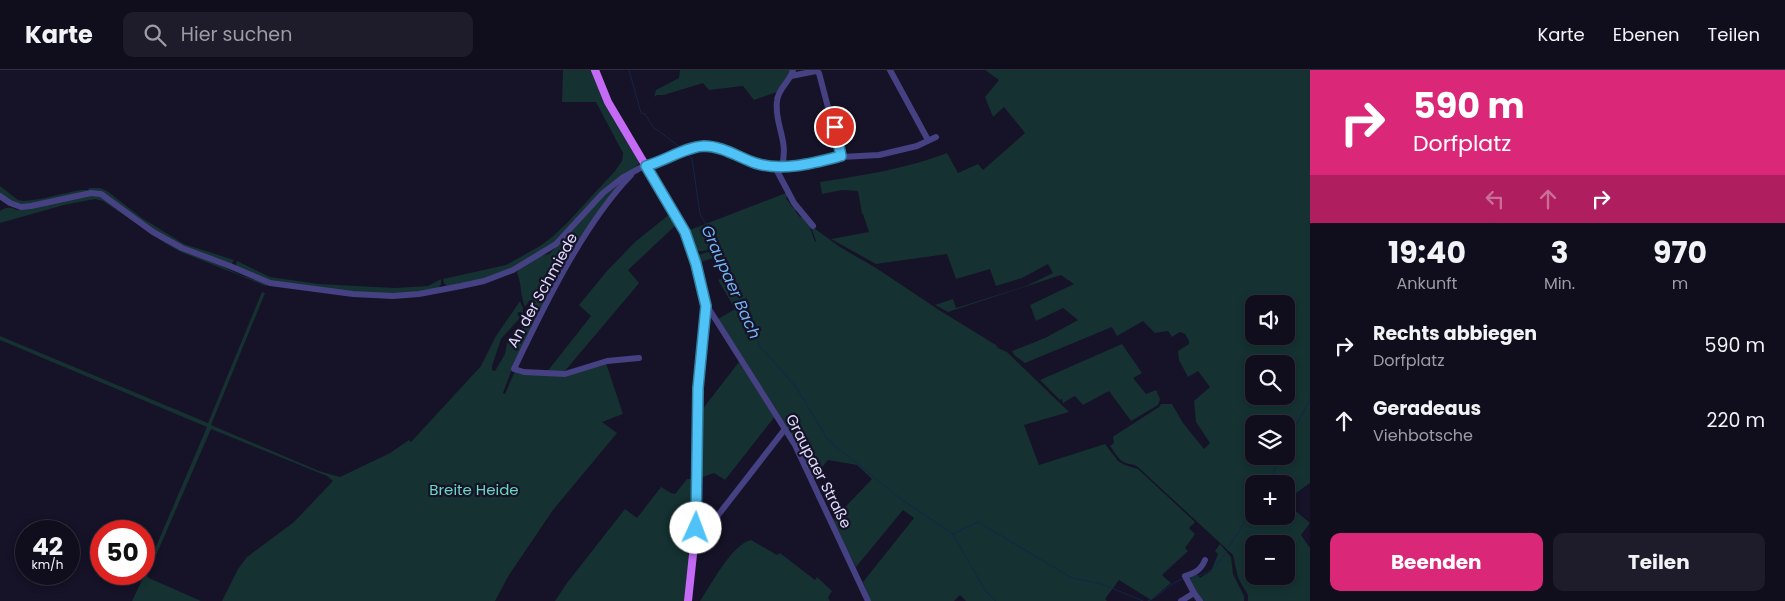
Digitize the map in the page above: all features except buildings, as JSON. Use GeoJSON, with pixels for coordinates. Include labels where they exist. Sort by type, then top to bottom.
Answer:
{"type":"FeatureCollection","features":[{"type":"Feature","properties":{"kind":"main road"},"geometry":{"type":"LineString","coordinates":[[595,70],[608,102],[685,232],[696,264],[706,306],[698,388],[696,444],[697,517],[688,601]]}},
{"type":"Feature","properties":{"kind":"street"},"geometry":{"type":"LineString","coordinates":[[890,70],[928,140]]}},
{"type":"Feature","properties":{"kind":"street"},"geometry":{"type":"LineString","coordinates":[[813,226],[794,203],[779,166],[784,149],[783,137],[777,120],[777,99],[778,94],[792,73],[816,71],[819,73],[841,156]]}},
{"type":"Feature","properties":{"kind":"street"},"geometry":{"type":"LineString","coordinates":[[0,196],[10,203],[21,207],[88,194],[101,194],[174,244],[270,283],[353,294],[393,296],[419,294],[461,286],[484,281],[513,270],[556,244],[603,193],[622,178],[646,166],[685,151],[699,147],[716,148],[756,163],[779,166],[808,164],[841,156],[885,154],[917,146],[936,137]]}},
{"type":"Feature","properties":{"kind":"street","name":"An der Schmiede"},"geometry":{"type":"LineString","coordinates":[[636,171],[610,200],[578,248],[531,332],[514,369],[524,372],[565,374],[606,361],[639,358]]}},
{"type":"Feature","properties":{"kind":"street","name":"Graupaer Straße"},"geometry":{"type":"LineString","coordinates":[[706,306],[785,429],[837,533],[868,601]]}},
{"type":"Feature","properties":{"kind":"street"},"geometry":{"type":"LineString","coordinates":[[695,539],[705,532],[785,429]]}},
{"type":"Feature","properties":{"kind":"street"},"geometry":{"type":"LineString","coordinates":[[1200,601],[1184,576],[1196,572],[1205,560]]}},
{"type":"Feature","properties":{"kind":"street"},"geometry":{"type":"LineString","coordinates":[[1181,601],[1194,593]]}},
{"type":"Feature","properties":{"kind":"green space"},"geometry":{"type":"Polygon","coordinates":[[[563,70],[592,70],[640,162],[631,171],[620,177],[560,239],[519,265],[484,279],[447,286],[443,279],[506,265],[540,246],[567,223],[622,161],[623,153],[596,102],[562,102],[563,70]]]}},
{"type":"Feature","properties":{"kind":"green space"},"geometry":{"type":"Polygon","coordinates":[[[680,70],[792,70],[777,92],[754,100],[743,86],[709,90],[703,83],[654,97],[656,90],[679,78],[680,70]]]}},
{"type":"Feature","properties":{"kind":"green space"},"geometry":{"type":"Polygon","coordinates":[[[985,70],[1310,70],[1310,483],[1295,494],[1295,475],[1245,475],[1245,525],[1295,525],[1295,510],[1310,523],[1301,535],[1310,548],[1310,601],[1248,601],[1248,595],[1238,578],[1233,555],[1137,467],[1121,460],[1110,446],[1114,443],[1114,436],[1161,404],[1172,404],[1183,423],[1204,449],[1210,443],[1196,422],[1194,401],[1210,387],[1198,371],[1188,377],[1179,360],[1178,351],[1189,344],[1185,334],[1180,332],[1172,337],[1168,331],[1155,333],[1143,321],[1117,336],[1112,327],[1025,363],[1014,355],[1012,351],[1045,338],[1078,320],[1063,308],[1036,321],[1030,305],[1074,284],[1061,275],[948,312],[935,305],[953,299],[956,308],[1026,286],[1053,273],[1048,264],[1022,278],[996,286],[990,269],[956,279],[947,254],[876,264],[831,239],[869,232],[862,214],[858,191],[842,190],[822,194],[820,182],[900,167],[947,153],[958,173],[978,164],[983,170],[1025,133],[1004,107],[993,117],[985,97],[999,80],[985,70]]]}},
{"type":"Feature","properties":{"kind":"green space","name":"Breite Heide"},"geometry":{"type":"Polygon","coordinates":[[[628,175],[600,209],[512,369],[503,393],[505,394],[515,371],[565,376],[606,363],[623,414],[602,422],[617,433],[553,510],[509,575],[495,601],[222,601],[238,569],[247,557],[294,522],[333,481],[327,476],[211,429],[155,558],[155,549],[207,427],[0,340],[0,336],[208,423],[262,292],[265,293],[211,425],[319,471],[340,477],[390,453],[409,440],[411,442],[481,366],[496,336],[520,301],[523,313],[519,312],[517,314],[520,317],[501,339],[492,366],[492,370],[495,371],[505,354],[507,343],[518,333],[533,305],[530,300],[525,307],[517,273],[519,268],[540,256],[549,254],[604,193],[628,175]]]}},
{"type":"Feature","properties":{"kind":"green space"},"geometry":{"type":"Polygon","coordinates":[[[0,186],[18,200],[24,201],[88,190],[89,188],[100,188],[107,191],[142,218],[184,244],[234,260],[231,265],[167,239],[101,193],[22,205],[14,203],[0,193],[0,186]]]}},
{"type":"Feature","properties":{"kind":"green space"},"geometry":{"type":"Polygon","coordinates":[[[786,193],[788,195],[786,198],[793,208],[795,206],[798,209],[795,211],[808,222],[815,242],[812,230],[814,228],[840,247],[1007,352],[1069,412],[1024,425],[1039,465],[1105,444],[1118,461],[1138,469],[1195,522],[1189,528],[1195,534],[1185,548],[1188,551],[1162,575],[1171,583],[1151,600],[1119,580],[1105,599],[1107,601],[966,601],[960,595],[954,601],[870,601],[863,582],[914,518],[903,510],[856,567],[832,521],[872,479],[857,465],[828,460],[813,479],[718,319],[735,309],[718,280],[727,276],[719,256],[698,263],[696,256],[719,247],[694,251],[687,231],[786,193]]]}},
{"type":"Feature","properties":{"kind":"green space"},"geometry":{"type":"Polygon","coordinates":[[[91,195],[104,197],[140,226],[240,275],[268,284],[266,286],[181,252],[165,243],[103,201],[95,199],[64,205],[0,223],[0,211],[4,209],[17,210],[91,195]]]}},
{"type":"Feature","properties":{"kind":"green space"},"geometry":{"type":"Polygon","coordinates":[[[671,213],[677,224],[628,270],[639,283],[564,372],[546,373],[591,316],[579,305],[607,271],[635,242],[671,213]]]}},
{"type":"Feature","properties":{"kind":"green space"},"geometry":{"type":"Polygon","coordinates":[[[237,261],[270,277],[319,284],[395,288],[428,286],[441,279],[441,284],[438,289],[374,295],[270,281],[239,269],[236,265],[237,261]]]}},
{"type":"Feature","properties":{"kind":"green space"},"geometry":{"type":"Polygon","coordinates":[[[1122,344],[1142,373],[1133,378],[1146,394],[1156,390],[1160,399],[1158,405],[1131,421],[1109,391],[1083,405],[1075,396],[1063,403],[1062,399],[1060,400],[1040,380],[1122,344]]]}},
{"type":"Feature","properties":{"kind":"green space"},"geometry":{"type":"Polygon","coordinates":[[[739,362],[776,415],[725,480],[714,473],[700,478],[698,411],[701,411],[739,362]]]}},
{"type":"Feature","properties":{"kind":"green space"},"geometry":{"type":"Polygon","coordinates":[[[687,479],[695,479],[695,517],[686,601],[555,601],[625,509],[637,518],[661,487],[675,494],[687,479]]]}},
{"type":"Feature","properties":{"kind":"green space"},"geometry":{"type":"Polygon","coordinates":[[[751,540],[777,555],[780,553],[815,580],[817,577],[832,591],[828,598],[830,601],[700,601],[729,557],[744,543],[751,540]]]}},
{"type":"Feature","properties":{"kind":"green space"},"geometry":{"type":"Polygon","coordinates":[[[1220,544],[1231,557],[1233,574],[1244,596],[1244,601],[1202,601],[1187,577],[1197,574],[1200,578],[1211,571],[1218,554],[1215,551],[1220,544]]]}},
{"type":"Feature","properties":{"kind":"green space","name":"Breite Heide"},"geometry":{"type":"Polygon","coordinates":[[[155,581],[201,601],[132,601],[140,585],[155,585],[155,581]]]}},
{"type":"Feature","properties":{"kind":"waterway","name":"Graupaer Bach"},"geometry":{"type":"LineString","coordinates":[[629,70],[641,113],[645,114],[653,127],[684,150]]}},
{"type":"Feature","properties":{"kind":"waterway","name":"Graupaer Bach"},"geometry":{"type":"LineString","coordinates":[[687,153],[692,159],[700,214],[712,235],[760,346],[796,387],[828,440],[901,499],[953,534],[986,592],[996,601]]}},
{"type":"Feature","properties":{"kind":"waterway"},"geometry":{"type":"LineString","coordinates":[[1295,428],[1310,399]]}},
{"type":"Feature","properties":{"kind":"waterway"},"geometry":{"type":"LineString","coordinates":[[1273,475],[1277,465]]}},
{"type":"Feature","properties":{"kind":"waterway"},"geometry":{"type":"LineString","coordinates":[[1229,547],[1245,521]]}},
{"type":"Feature","properties":{"kind":"waterway"},"geometry":{"type":"LineString","coordinates":[[953,534],[978,522],[1072,578],[1102,584],[1143,601]]}},
{"type":"Feature","properties":{"kind":"waterway"},"geometry":{"type":"LineString","coordinates":[[1189,579],[1211,570],[1220,562],[1227,551]]}},
{"type":"Feature","properties":{"kind":"waterway"},"geometry":{"type":"LineString","coordinates":[[1148,601],[1173,583],[1183,579]]}},
{"type":"Feature","properties":{"kind":"route"},"geometry":{"type":"LineString","coordinates":[[696,528],[698,388],[706,306],[696,264],[685,232],[646,166],[687,150],[704,146],[726,150],[737,157],[769,166],[808,164],[841,156],[835,127]]}}]}
